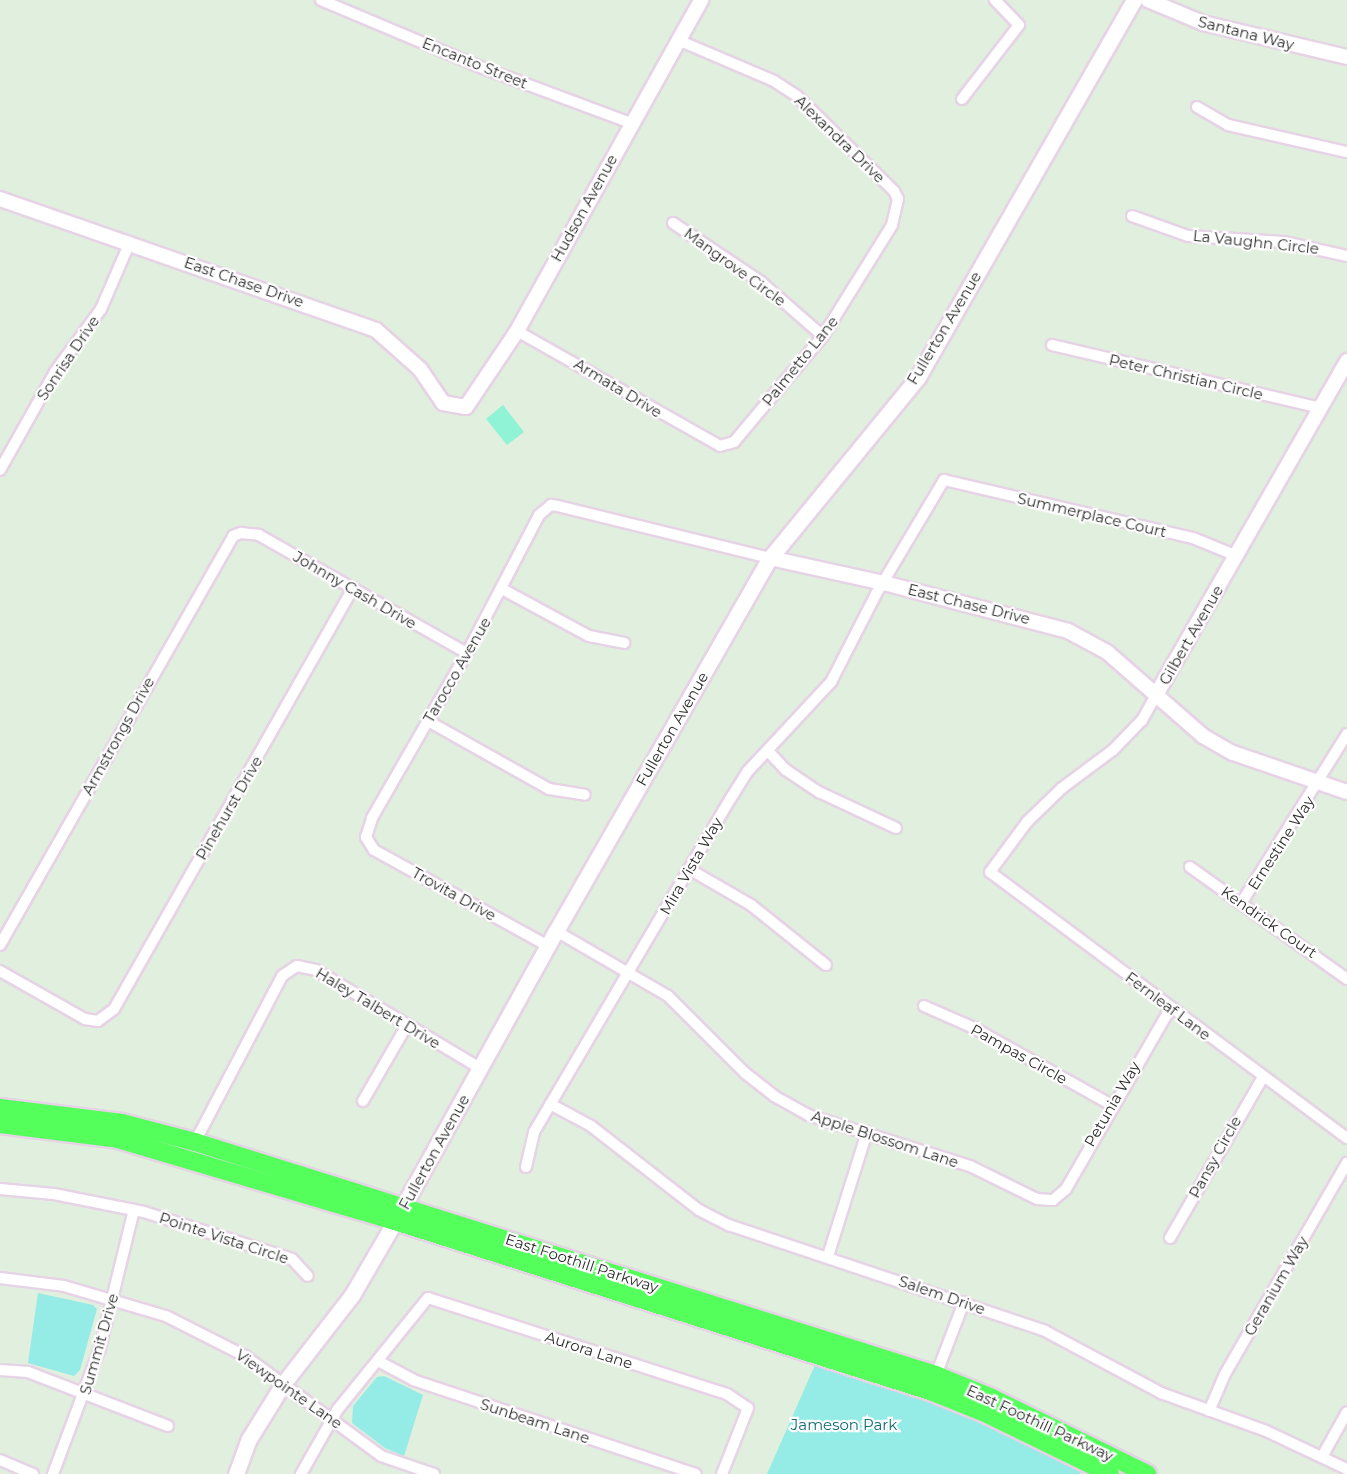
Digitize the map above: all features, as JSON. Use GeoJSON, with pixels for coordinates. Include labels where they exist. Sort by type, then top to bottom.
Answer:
{"type":"FeatureCollection","features":[{"type":"Feature","properties":{"kind":"main road","name":"Fullerton Avenue"},"geometry":{"type":"LineString","coordinates":[[236,1474],[249,1439],[283,1384],[352,1295],[556,931],[770,558],[918,377],[1134,0]]}},
{"type":"Feature","properties":{"kind":"main road","name":"East Foothill Parkway"},"geometry":{"type":"LineString","coordinates":[[0,1108],[122,1123],[195,1142],[399,1214],[930,1391],[985,1413],[1110,1474]]}},
{"type":"Feature","properties":{"kind":"main road","name":"East Foothill Parkway"},"geometry":{"type":"LineString","coordinates":[[0,1124],[118,1139],[399,1214],[936,1375],[992,1398],[1147,1474]]}},
{"type":"Feature","properties":{"kind":"street","name":"Encanto Street"},"geometry":{"type":"LineString","coordinates":[[321,0],[483,68],[631,123]]}},
{"type":"Feature","properties":{"kind":"street","name":"Hudson Avenue"},"geometry":{"type":"LineString","coordinates":[[460,409],[472,402],[517,331],[701,0]]}},
{"type":"Feature","properties":{"kind":"street"},"geometry":{"type":"LineString","coordinates":[[962,99],[1019,25],[995,0]]}},
{"type":"Feature","properties":{"kind":"street","name":"Santana Way"},"geometry":{"type":"LineString","coordinates":[[1148,0],[1203,23],[1347,57]]}},
{"type":"Feature","properties":{"kind":"street","name":"Alexandra Drive"},"geometry":{"type":"LineString","coordinates":[[678,40],[774,81],[797,96],[898,199]]}},
{"type":"Feature","properties":{"kind":"street"},"geometry":{"type":"LineString","coordinates":[[1197,107],[1228,125],[1347,152]]}},
{"type":"Feature","properties":{"kind":"street","name":"East Chase Drive"},"geometry":{"type":"LineString","coordinates":[[0,199],[130,242],[376,330],[420,369],[443,403],[460,409]]}},
{"type":"Feature","properties":{"kind":"street","name":"Palmetto Lane"},"geometry":{"type":"LineString","coordinates":[[720,446],[734,442],[823,336],[892,225],[898,199]]}},
{"type":"Feature","properties":{"kind":"street","name":"La Vaughn Circle"},"geometry":{"type":"LineString","coordinates":[[1132,216],[1188,236],[1284,242],[1347,256]]}},
{"type":"Feature","properties":{"kind":"street","name":"Mangrove Circle"},"geometry":{"type":"LineString","coordinates":[[673,222],[761,282],[823,336]]}},
{"type":"Feature","properties":{"kind":"street","name":"Sonrisa Drive"},"geometry":{"type":"LineString","coordinates":[[0,470],[55,372],[101,309],[130,242]]}},
{"type":"Feature","properties":{"kind":"street","name":"Armata Drive"},"geometry":{"type":"LineString","coordinates":[[517,331],[720,446]]}},
{"type":"Feature","properties":{"kind":"street","name":"Peter Christian Circle"},"geometry":{"type":"LineString","coordinates":[[1052,345],[1320,408]]}},
{"type":"Feature","properties":{"kind":"street","name":"Gilbert Avenue"},"geometry":{"type":"LineString","coordinates":[[990,872],[1027,822],[1062,788],[1113,750],[1142,720],[1347,361]]}},
{"type":"Feature","properties":{"kind":"street","name":"Summerplace Court"},"geometry":{"type":"LineString","coordinates":[[944,480],[1193,538],[1237,556]]}},
{"type":"Feature","properties":{"kind":"street","name":"Mira Vista Way"},"geometry":{"type":"LineString","coordinates":[[526,1167],[534,1132],[748,771],[831,682],[884,583],[944,480]]}},
{"type":"Feature","properties":{"kind":"street","name":"East Chase Drive"},"geometry":{"type":"LineString","coordinates":[[551,506],[884,583],[1068,631],[1107,652],[1203,736],[1233,753],[1347,792]]}},
{"type":"Feature","properties":{"kind":"street","name":"Tarocco Avenue"},"geometry":{"type":"LineString","coordinates":[[366,837],[372,818],[467,653],[539,515],[551,506]]}},
{"type":"Feature","properties":{"kind":"street","name":"Johnny Cash Drive"},"geometry":{"type":"LineString","coordinates":[[241,533],[259,535],[467,653]]}},
{"type":"Feature","properties":{"kind":"street","name":"Armstrongs Drive"},"geometry":{"type":"LineString","coordinates":[[0,945],[226,544],[241,533]]}},
{"type":"Feature","properties":{"kind":"street","name":"Pinehurst Drive"},"geometry":{"type":"LineString","coordinates":[[0,972],[85,1019],[98,1021],[114,1009],[353,588]]}},
{"type":"Feature","properties":{"kind":"street"},"geometry":{"type":"LineString","coordinates":[[502,589],[589,636],[624,643]]}},
{"type":"Feature","properties":{"kind":"street"},"geometry":{"type":"LineString","coordinates":[[428,721],[549,789],[585,795]]}},
{"type":"Feature","properties":{"kind":"street","name":"Ernestine Way"},"geometry":{"type":"LineString","coordinates":[[1242,902],[1319,783],[1347,734]]}},
{"type":"Feature","properties":{"kind":"street"},"geometry":{"type":"LineString","coordinates":[[768,751],[786,770],[819,792],[896,828]]}},
{"type":"Feature","properties":{"kind":"street","name":"Trovita Drive"},"geometry":{"type":"LineString","coordinates":[[366,837],[374,850],[548,946]]}},
{"type":"Feature","properties":{"kind":"street","name":"Kendrick Court"},"geometry":{"type":"LineString","coordinates":[[1190,867],[1347,979]]}},
{"type":"Feature","properties":{"kind":"street"},"geometry":{"type":"LineString","coordinates":[[689,869],[751,905],[826,965]]}},
{"type":"Feature","properties":{"kind":"street","name":"Fernleaf Lane"},"geometry":{"type":"LineString","coordinates":[[990,872],[1347,1138]]}},
{"type":"Feature","properties":{"kind":"street","name":"Apple Blossom Lane"},"geometry":{"type":"LineString","coordinates":[[556,931],[668,996],[745,1073],[774,1096],[808,1115],[970,1166],[1037,1199],[1053,1200]]}},
{"type":"Feature","properties":{"kind":"street","name":"Haley Talbert Drive"},"geometry":{"type":"LineString","coordinates":[[195,1142],[288,969],[306,966],[316,970],[480,1068]]}},
{"type":"Feature","properties":{"kind":"street","name":"Pampas Circle"},"geometry":{"type":"LineString","coordinates":[[924,1006],[974,1028],[1112,1105]]}},
{"type":"Feature","properties":{"kind":"street","name":"Petunia Way"},"geometry":{"type":"LineString","coordinates":[[1053,1200],[1066,1189],[1112,1105],[1171,1007]]}},
{"type":"Feature","properties":{"kind":"street"},"geometry":{"type":"LineString","coordinates":[[363,1101],[407,1025]]}},
{"type":"Feature","properties":{"kind":"street","name":"Pansy Circle"},"geometry":{"type":"LineString","coordinates":[[1170,1238],[1263,1077]]}},
{"type":"Feature","properties":{"kind":"street","name":"Salem Drive"},"geometry":{"type":"LineString","coordinates":[[550,1104],[591,1126],[699,1210],[729,1225],[828,1256],[1045,1331],[1161,1393],[1323,1455],[1347,1469]]}},
{"type":"Feature","properties":{"kind":"street"},"geometry":{"type":"LineString","coordinates":[[828,1256],[867,1132]]}},
{"type":"Feature","properties":{"kind":"street","name":"Geranium Way"},"geometry":{"type":"LineString","coordinates":[[1209,1411],[1225,1374],[1347,1163]]}},
{"type":"Feature","properties":{"kind":"street","name":"Pointe Vista Circle"},"geometry":{"type":"LineString","coordinates":[[0,1189],[54,1194],[134,1210],[292,1259],[308,1276]]}},
{"type":"Feature","properties":{"kind":"street","name":"Summit Drive"},"geometry":{"type":"LineString","coordinates":[[53,1474],[85,1393],[113,1300],[134,1210]]}},
{"type":"Feature","properties":{"kind":"street","name":"Viewpointe Lane"},"geometry":{"type":"LineString","coordinates":[[0,1278],[64,1286],[113,1300],[196,1330],[244,1356],[332,1418],[394,1468],[434,1474]]}},
{"type":"Feature","properties":{"kind":"street","name":"Aurora Lane"},"geometry":{"type":"LineString","coordinates":[[378,1361],[428,1298],[727,1394],[748,1408],[722,1474]]}},
{"type":"Feature","properties":{"kind":"street"},"geometry":{"type":"LineString","coordinates":[[936,1375],[964,1302]]}},
{"type":"Feature","properties":{"kind":"street"},"geometry":{"type":"LineString","coordinates":[[301,1474],[332,1418],[378,1361]]}},
{"type":"Feature","properties":{"kind":"street","name":"Sunbeam Lane"},"geometry":{"type":"LineString","coordinates":[[378,1361],[413,1380],[696,1474]]}},
{"type":"Feature","properties":{"kind":"street"},"geometry":{"type":"LineString","coordinates":[[0,1370],[28,1372],[168,1426]]}},
{"type":"Feature","properties":{"kind":"street"},"geometry":{"type":"LineString","coordinates":[[1323,1455],[1347,1412]]}},
{"type":"Feature","properties":{"kind":"street"},"geometry":{"type":"LineString","coordinates":[[0,1460],[33,1474]]}},
{"type":"Feature","properties":{"kind":"green space"},"geometry":{"type":"Polygon","coordinates":[[[503,405],[524,432],[507,445],[486,419],[503,405]]]}},
{"type":"Feature","properties":{"kind":"green space"},"geometry":{"type":"Polygon","coordinates":[[[38,1293],[93,1305],[97,1309],[80,1370],[74,1376],[28,1363],[38,1293]]]}},
{"type":"Feature","properties":{"kind":"green space","name":"Jameson Park"},"geometry":{"type":"Polygon","coordinates":[[[815,1365],[953,1407],[1084,1468],[1080,1474],[767,1474],[815,1365]]]}},
{"type":"Feature","properties":{"kind":"green space"},"geometry":{"type":"Polygon","coordinates":[[[384,1376],[423,1395],[404,1456],[385,1448],[352,1423],[353,1406],[377,1377],[384,1376]]]}}]}
